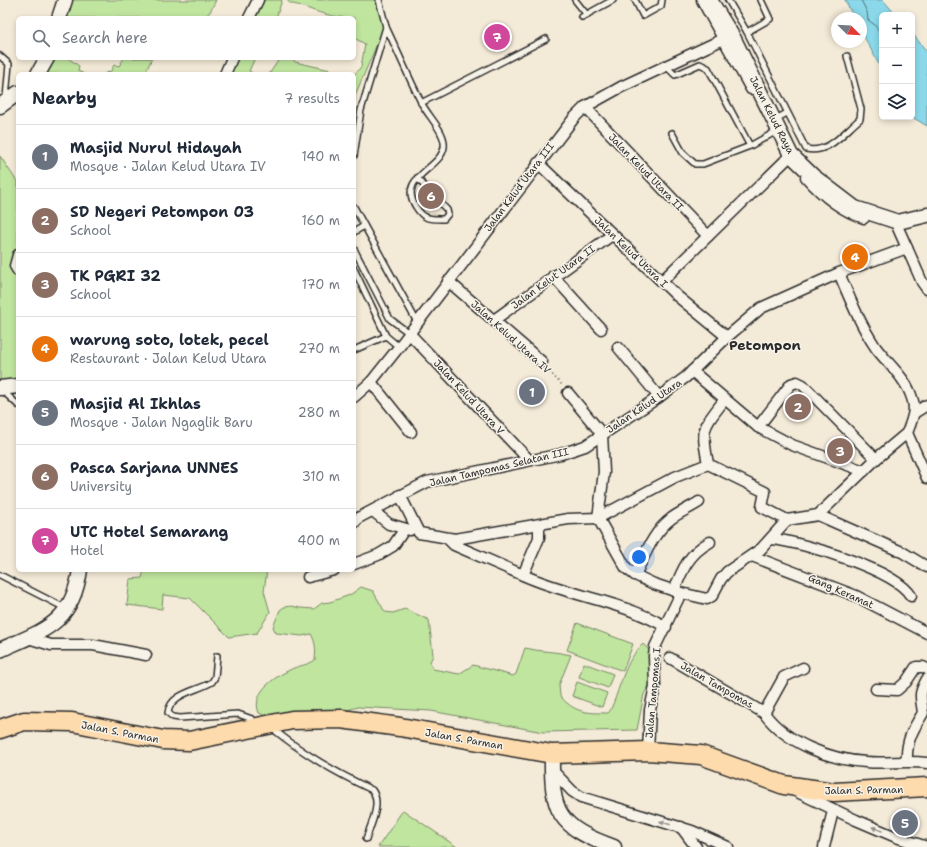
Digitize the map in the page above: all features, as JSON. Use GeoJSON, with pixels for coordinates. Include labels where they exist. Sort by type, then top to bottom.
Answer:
{"type":"FeatureCollection","features":[{"type":"Feature","properties":{"kind":"highway","name":"Jalan S. Parman"},"geometry":{"type":"LineString","coordinates":[[0,729],[24,721],[72,722],[163,740],[189,741],[292,720],[341,719],[365,722],[552,761],[648,751],[701,755],[784,785],[834,792],[927,787]]}},
{"type":"Feature","properties":{"kind":"main road"},"geometry":{"type":"LineString","coordinates":[[60,16],[65,0]]}},
{"type":"Feature","properties":{"kind":"main road","name":"Jalan Kelud Raya"},"geometry":{"type":"LineString","coordinates":[[716,4],[728,37],[789,157],[849,204],[898,225]]}},
{"type":"Feature","properties":{"kind":"main road"},"geometry":{"type":"LineString","coordinates":[[39,72],[46,60]]}},
{"type":"Feature","properties":{"kind":"main road"},"geometry":{"type":"LineString","coordinates":[[3,104],[16,94]]}},
{"type":"Feature","properties":{"kind":"main road"},"geometry":{"type":"LineString","coordinates":[[898,225],[927,215]]}},
{"type":"Feature","properties":{"kind":"main road"},"geometry":{"type":"LineString","coordinates":[[0,388],[16,386]]}},
{"type":"Feature","properties":{"kind":"main road"},"geometry":{"type":"LineString","coordinates":[[0,650],[28,638],[55,622],[68,610],[80,572]]}},
{"type":"Feature","properties":{"kind":"main road"},"geometry":{"type":"LineString","coordinates":[[552,761],[552,793],[558,810],[564,820],[600,842],[614,847]]}},
{"type":"Feature","properties":{"kind":"street"},"geometry":{"type":"LineString","coordinates":[[250,16],[258,0]]}},
{"type":"Feature","properties":{"kind":"street"},"geometry":{"type":"LineString","coordinates":[[702,0],[728,37]]}},
{"type":"Feature","properties":{"kind":"street","name":"Jalan Kelud Utara III"},"geometry":{"type":"LineString","coordinates":[[356,394],[371,382],[399,347],[538,163],[574,118],[585,107],[621,87],[728,37]]}},
{"type":"Feature","properties":{"kind":"street"},"geometry":{"type":"LineString","coordinates":[[226,72],[231,60]]}},
{"type":"Feature","properties":{"kind":"street","name":"Jalan Kelud Utara II"},"geometry":{"type":"LineString","coordinates":[[585,107],[708,236]]}},
{"type":"Feature","properties":{"kind":"street"},"geometry":{"type":"LineString","coordinates":[[662,282],[789,157]]}},
{"type":"Feature","properties":{"kind":"street","name":"Jalan Kelud Utara I"},"geometry":{"type":"LineString","coordinates":[[538,163],[662,282],[727,337]]}},
{"type":"Feature","properties":{"kind":"street"},"geometry":{"type":"LineString","coordinates":[[898,225],[922,282],[927,289]]}},
{"type":"Feature","properties":{"kind":"street","name":"Jalan Kelut Utara II"},"geometry":{"type":"LineString","coordinates":[[494,320],[553,276],[612,235]]}},
{"type":"Feature","properties":{"kind":"street","name":"Jalan Kelud Utara"},"geometry":{"type":"LineString","coordinates":[[602,434],[659,397],[692,371],[727,337],[761,308],[839,273],[907,248]]}},
{"type":"Feature","properties":{"kind":"street"},"geometry":{"type":"LineString","coordinates":[[818,515],[907,433],[914,413],[913,398],[859,320],[839,273]]}},
{"type":"Feature","properties":{"kind":"street"},"geometry":{"type":"LineString","coordinates":[[553,276],[601,329]]}},
{"type":"Feature","properties":{"kind":"street","name":"Jalan Kelud Utara IV"},"geometry":{"type":"LineString","coordinates":[[448,281],[542,362]]}},
{"type":"Feature","properties":{"kind":"street","name":"Jalan Kelud Utara V"},"geometry":{"type":"LineString","coordinates":[[409,333],[529,460]]}},
{"type":"Feature","properties":{"kind":"street"},"geometry":{"type":"LineString","coordinates":[[618,347],[659,397]]}},
{"type":"Feature","properties":{"kind":"street"},"geometry":{"type":"LineString","coordinates":[[692,371],[758,427],[792,445],[864,471]]}},
{"type":"Feature","properties":{"kind":"street"},"geometry":{"type":"LineString","coordinates":[[371,382],[411,432]]}},
{"type":"Feature","properties":{"kind":"street"},"geometry":{"type":"LineString","coordinates":[[758,427],[791,384],[797,382],[803,385],[876,460]]}},
{"type":"Feature","properties":{"kind":"street"},"geometry":{"type":"LineString","coordinates":[[568,393],[602,434],[604,472],[598,518],[626,568],[635,575],[677,592],[707,599],[712,596],[721,579],[727,572],[752,556],[772,539],[787,520]]}},
{"type":"Feature","properties":{"kind":"street"},"geometry":{"type":"LineString","coordinates":[[708,464],[703,434],[707,422],[725,399]]}},
{"type":"Feature","properties":{"kind":"street"},"geometry":{"type":"LineString","coordinates":[[914,413],[927,405]]}},
{"type":"Feature","properties":{"kind":"street"},"geometry":{"type":"LineString","coordinates":[[907,433],[927,478]]}},
{"type":"Feature","properties":{"kind":"street","name":"Jalan Tampomas Selatan III"},"geometry":{"type":"LineString","coordinates":[[356,520],[400,496],[435,480],[561,454],[585,446],[602,434]]}},
{"type":"Feature","properties":{"kind":"street"},"geometry":{"type":"LineString","coordinates":[[373,511],[389,524],[404,530],[419,533],[447,538],[495,533],[568,519],[598,518],[675,477],[708,464],[765,492],[762,508],[787,520],[818,515],[902,552],[927,567]]}},
{"type":"Feature","properties":{"kind":"street"},"geometry":{"type":"LineString","coordinates":[[400,496],[419,533]]}},
{"type":"Feature","properties":{"kind":"street"},"geometry":{"type":"LineString","coordinates":[[635,575],[652,540],[662,527],[672,518],[699,502]]}},
{"type":"Feature","properties":{"kind":"street"},"geometry":{"type":"LineString","coordinates":[[523,576],[539,538],[539,525]]}},
{"type":"Feature","properties":{"kind":"street"},"geometry":{"type":"LineString","coordinates":[[356,563],[378,555],[393,546],[404,530]]}},
{"type":"Feature","properties":{"kind":"street"},"geometry":{"type":"LineString","coordinates":[[447,538],[454,545],[523,576],[588,598],[627,609],[666,626]]}},
{"type":"Feature","properties":{"kind":"street"},"geometry":{"type":"LineString","coordinates":[[772,539],[786,541],[844,557],[901,585],[911,596]]}},
{"type":"Feature","properties":{"kind":"street","name":"Jalan Tampomas I"},"geometry":{"type":"LineString","coordinates":[[648,751],[650,710],[655,686],[655,647],[666,626],[677,592],[682,569],[687,560],[710,542]]}},
{"type":"Feature","properties":{"kind":"street","name":"Gang Keramat"},"geometry":{"type":"LineString","coordinates":[[752,556],[856,596],[927,633]]}},
{"type":"Feature","properties":{"kind":"street"},"geometry":{"type":"LineString","coordinates":[[308,578],[328,572]]}},
{"type":"Feature","properties":{"kind":"street"},"geometry":{"type":"LineString","coordinates":[[28,638],[51,645],[93,645],[146,654]]}},
{"type":"Feature","properties":{"kind":"street","name":"Jalan Tampomas"},"geometry":{"type":"LineString","coordinates":[[670,658],[764,713],[769,719],[788,734],[816,751],[846,760],[867,762],[907,760],[927,763]]}},
{"type":"Feature","properties":{"kind":"street"},"geometry":{"type":"LineString","coordinates":[[876,689],[897,690],[906,682],[916,667],[923,667],[927,669]]}},
{"type":"Feature","properties":{"kind":"street","name":"Jalan Tampomas"},"geometry":{"type":"LineString","coordinates":[[764,713],[784,677],[802,668]]}},
{"type":"Feature","properties":{"kind":"street"},"geometry":{"type":"LineString","coordinates":[[907,760],[908,742],[913,729],[923,713],[920,705],[920,692],[927,679]]}},
{"type":"Feature","properties":{"kind":"street"},"geometry":{"type":"LineString","coordinates":[[552,761],[572,791],[581,797],[681,827],[728,847]]}},
{"type":"Feature","properties":{"kind":"street"},"geometry":{"type":"LineString","coordinates":[[784,785],[833,811],[896,837],[927,847]]}},
{"type":"Feature","properties":{"kind":"street"},"geometry":{"type":"LineString","coordinates":[[824,847],[833,811]]}},
{"type":"Feature","properties":{"kind":"street"},"geometry":{"type":"LineString","coordinates":[[681,827],[696,847]]}},
{"type":"Feature","properties":{"kind":"lane"},"geometry":{"type":"LineString","coordinates":[[379,0],[386,28],[421,103],[444,140],[444,149],[438,160],[426,168],[417,178],[412,191],[411,200],[421,216],[429,219],[444,219],[448,214],[447,210],[417,178]]}},
{"type":"Feature","properties":{"kind":"lane"},"geometry":{"type":"LineString","coordinates":[[576,0],[584,16],[613,0]]}},
{"type":"Feature","properties":{"kind":"lane"},"geometry":{"type":"LineString","coordinates":[[635,0],[644,16],[661,6],[662,0]]}},
{"type":"Feature","properties":{"kind":"lane"},"geometry":{"type":"LineString","coordinates":[[716,4],[728,0],[747,32],[806,149],[816,151],[827,147],[860,119],[861,109],[847,56]]}},
{"type":"Feature","properties":{"kind":"lane"},"geometry":{"type":"LineString","coordinates":[[747,32],[770,20],[761,0]]}},
{"type":"Feature","properties":{"kind":"lane"},"geometry":{"type":"LineString","coordinates":[[356,143],[361,110],[386,28]]}},
{"type":"Feature","properties":{"kind":"lane"},"geometry":{"type":"LineString","coordinates":[[421,103],[546,39]]}},
{"type":"Feature","properties":{"kind":"lane"},"geometry":{"type":"LineString","coordinates":[[0,56],[9,64],[3,104]]}},
{"type":"Feature","properties":{"kind":"lane"},"geometry":{"type":"LineString","coordinates":[[668,65],[670,70],[675,75],[700,64],[708,68],[750,146]]}},
{"type":"Feature","properties":{"kind":"lane"},"geometry":{"type":"LineString","coordinates":[[672,133],[683,153],[695,164],[703,164],[750,146],[775,128],[788,113]]}},
{"type":"Feature","properties":{"kind":"lane"},"geometry":{"type":"LineString","coordinates":[[356,212],[417,322]]}},
{"type":"Feature","properties":{"kind":"lane"},"geometry":{"type":"LineString","coordinates":[[356,231],[364,226]]}},
{"type":"Feature","properties":{"kind":"lane"},"geometry":{"type":"LineString","coordinates":[[356,253],[390,319],[409,333]]}},
{"type":"Feature","properties":{"kind":"lane"},"geometry":{"type":"LineString","coordinates":[[356,273],[386,336],[399,347]]}},
{"type":"Feature","properties":{"kind":"lane"},"geometry":{"type":"LineString","coordinates":[[356,349],[386,336]]}},
{"type":"Feature","properties":{"kind":"lane"},"geometry":{"type":"LineString","coordinates":[[0,388],[16,403]]}},
{"type":"Feature","properties":{"kind":"lane"},"geometry":{"type":"LineString","coordinates":[[0,575],[68,610]]}},
{"type":"Feature","properties":{"kind":"lane"},"geometry":{"type":"LineString","coordinates":[[217,656],[215,677],[212,682],[174,699],[169,706],[168,713],[172,717],[180,718],[238,714],[252,719],[331,770],[372,790],[376,795],[377,802],[366,839]]}},
{"type":"Feature","properties":{"kind":"path","name":"Jalan Kelud Utara IV"},"geometry":{"type":"LineString","coordinates":[[542,362],[568,393]]}},
{"type":"Feature","properties":{"kind":"green space"},"geometry":{"type":"Polygon","coordinates":[[[69,0],[216,0],[210,12],[205,16],[64,16],[69,0]]]}},
{"type":"Feature","properties":{"kind":"green space"},"geometry":{"type":"Polygon","coordinates":[[[258,0],[282,0],[277,16],[252,16],[258,0]]]}},
{"type":"Feature","properties":{"kind":"green space"},"geometry":{"type":"Polygon","coordinates":[[[287,0],[382,0],[387,21],[356,93],[356,73],[361,67],[365,44],[356,39],[356,16],[327,15],[288,2],[287,0]]]}},
{"type":"Feature","properties":{"kind":"green space"},"geometry":{"type":"Polygon","coordinates":[[[48,60],[71,60],[79,66],[78,71],[80,72],[45,72],[48,60]]]}},
{"type":"Feature","properties":{"kind":"green space"},"geometry":{"type":"Polygon","coordinates":[[[123,60],[151,60],[146,72],[109,72],[111,71],[114,65],[119,66],[123,60]]]}},
{"type":"Feature","properties":{"kind":"green space"},"geometry":{"type":"Polygon","coordinates":[[[233,60],[254,60],[249,71],[251,72],[228,72],[233,60]]]}},
{"type":"Feature","properties":{"kind":"green space"},"geometry":{"type":"Polygon","coordinates":[[[279,60],[294,60],[295,62],[339,72],[270,72],[279,60]]]}},
{"type":"Feature","properties":{"kind":"green space"},"geometry":{"type":"Polygon","coordinates":[[[0,156],[16,180],[16,249],[13,256],[16,268],[16,378],[0,382],[0,156]]]}},
{"type":"Feature","properties":{"kind":"green space"},"geometry":{"type":"Polygon","coordinates":[[[144,572],[267,572],[264,591],[270,612],[257,633],[229,637],[190,598],[163,595],[162,609],[127,605],[130,579],[142,578],[144,572]]]}},
{"type":"Feature","properties":{"kind":"green space"},"geometry":{"type":"Polygon","coordinates":[[[361,587],[373,591],[385,612],[393,613],[405,609],[429,620],[433,655],[430,662],[433,669],[459,674],[473,665],[513,676],[516,674],[525,648],[571,655],[559,685],[560,696],[565,702],[581,711],[608,713],[610,711],[627,667],[631,659],[643,644],[650,651],[653,679],[644,694],[637,730],[543,732],[431,711],[358,707],[327,716],[270,718],[259,713],[257,705],[258,698],[267,685],[288,671],[315,660],[316,653],[314,640],[311,634],[302,636],[276,633],[273,627],[280,610],[284,607],[292,606],[314,609],[322,603],[330,602],[350,595],[361,587]]]}},
{"type":"Feature","properties":{"kind":"green space"},"geometry":{"type":"Polygon","coordinates":[[[577,623],[633,644],[623,671],[567,650],[577,623]]]}},
{"type":"Feature","properties":{"kind":"green space"},"geometry":{"type":"Polygon","coordinates":[[[584,663],[613,674],[608,688],[579,677],[584,663]]]}},
{"type":"Feature","properties":{"kind":"green space"},"geometry":{"type":"Polygon","coordinates":[[[577,682],[607,693],[602,707],[572,696],[577,682]]]}},
{"type":"Feature","properties":{"kind":"green space"},"geometry":{"type":"Polygon","coordinates":[[[403,810],[457,847],[378,847],[403,810]]]}},
{"type":"Feature","properties":{"kind":"water"},"geometry":{"type":"Polygon","coordinates":[[[845,0],[883,0],[893,12],[879,12],[879,64],[867,42],[867,12],[851,12],[845,0]]]}},
{"type":"Feature","properties":{"kind":"water"},"geometry":{"type":"Polygon","coordinates":[[[915,37],[927,52],[927,126],[915,119],[915,37]]]}},
{"type":"Feature","properties":{"kind":"place","name":"UTC Hotel Semarang"},"geometry":{"type":"Point","coordinates":[497,37]}},
{"type":"Feature","properties":{"kind":"place","name":"Pasca Sarjana UNNES"},"geometry":{"type":"Point","coordinates":[431,196]}},
{"type":"Feature","properties":{"kind":"place","name":"warung soto, lotek, pecel"},"geometry":{"type":"Point","coordinates":[855,257]}},
{"type":"Feature","properties":{"kind":"place","name":"Masjid Nurul Hidayah"},"geometry":{"type":"Point","coordinates":[532,392]}},
{"type":"Feature","properties":{"kind":"place","name":"SD Negeri Petompon 03"},"geometry":{"type":"Point","coordinates":[798,407]}},
{"type":"Feature","properties":{"kind":"place","name":"TK PGRI 32"},"geometry":{"type":"Point","coordinates":[840,451]}},
{"type":"Feature","properties":{"kind":"place","name":"Masjid Al Ikhlas"},"geometry":{"type":"Point","coordinates":[905,823]}},
{"type":"Feature","properties":{"kind":"district","name":"Petompon"},"geometry":{"type":"Point","coordinates":[765,345]}}]}
